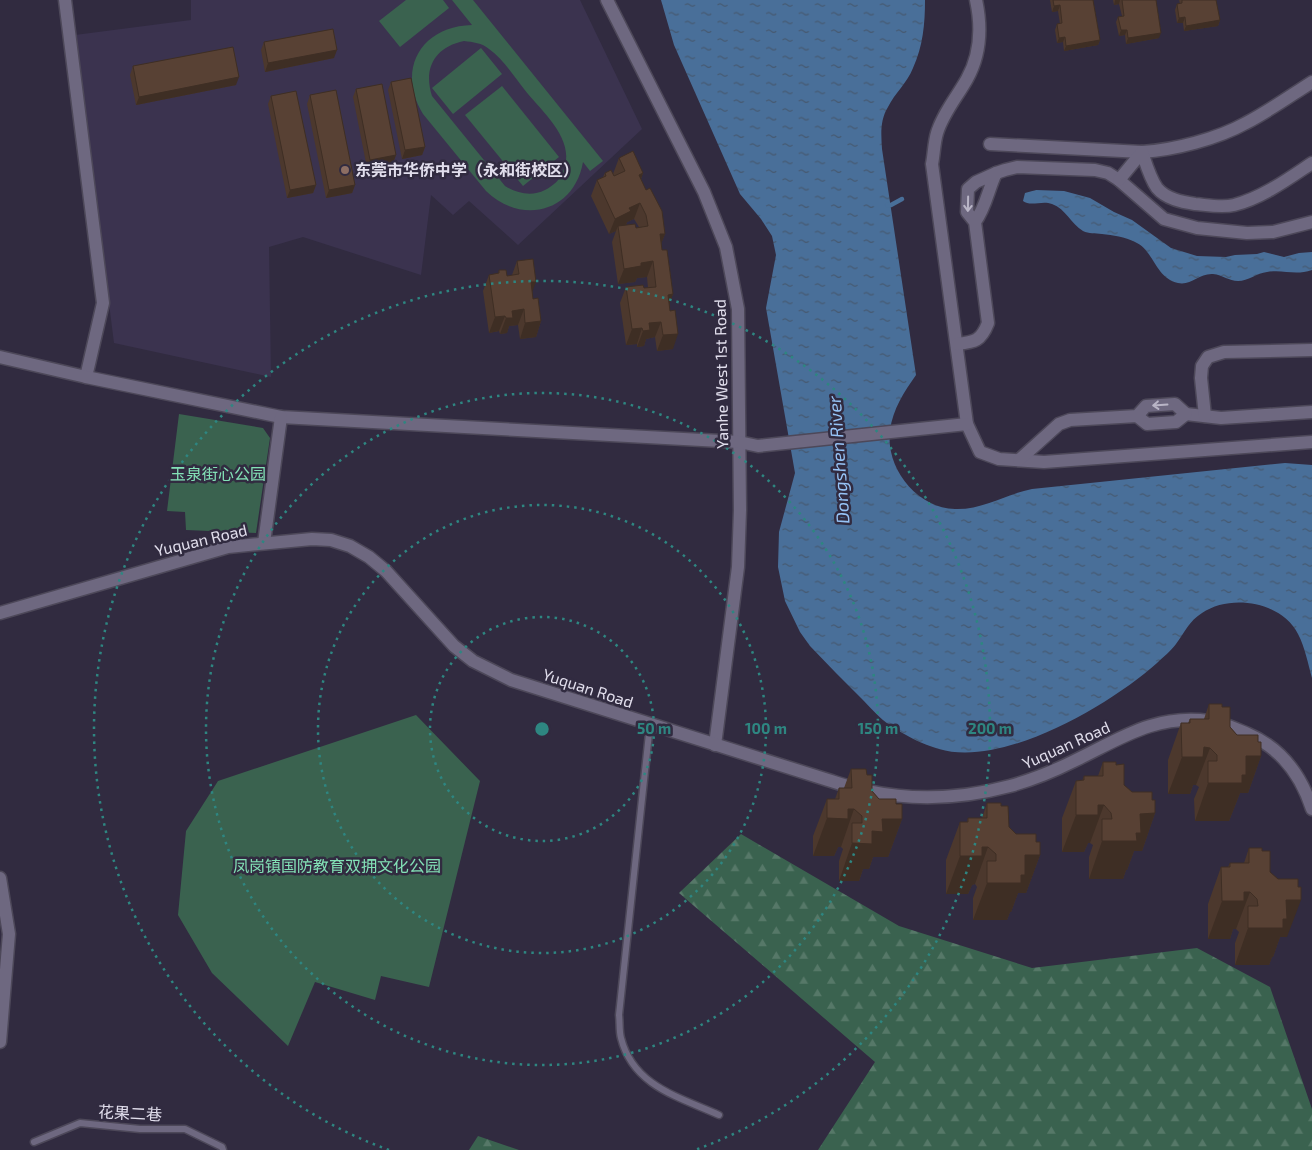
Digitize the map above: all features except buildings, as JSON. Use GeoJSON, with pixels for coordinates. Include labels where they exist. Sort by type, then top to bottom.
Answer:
{"type":"FeatureCollection","features":[{"type":"Feature","properties":{"kind":"street"},"geometry":{"type":"LineString","coordinates":[[65,0],[102,304],[86,377]]}},
{"type":"Feature","properties":{"kind":"street","name":"Yanhe West 1st Road"},"geometry":{"type":"LineString","coordinates":[[607,0],[704,192],[726,247],[738,309],[740,510],[738,567],[715,745]]}},
{"type":"Feature","properties":{"kind":"street"},"geometry":{"type":"LineString","coordinates":[[976,0],[980,19],[979,50],[968,78],[947,110],[936,134],[932,164],[967,424],[980,452],[999,459],[1044,462],[1312,442]]}},
{"type":"Feature","properties":{"kind":"street"},"geometry":{"type":"LineString","coordinates":[[990,144],[1142,152],[1160,151],[1227,132],[1245,124],[1312,82]]}},
{"type":"Feature","properties":{"kind":"street"},"geometry":{"type":"LineString","coordinates":[[1142,152],[1150,176],[1158,188],[1168,197],[1186,203],[1214,206],[1232,206],[1252,198],[1276,186],[1312,163]]}},
{"type":"Feature","properties":{"kind":"street"},"geometry":{"type":"LineString","coordinates":[[1119,180],[1142,152]]}},
{"type":"Feature","properties":{"kind":"street"},"geometry":{"type":"LineString","coordinates":[[957,344],[974,342],[984,333],[988,323],[975,222],[967,212],[968,189],[976,182],[1004,170],[1017,167],[1095,170],[1108,173],[1119,180],[1164,219],[1197,228],[1247,233],[1273,232],[1312,222]]}},
{"type":"Feature","properties":{"kind":"street"},"geometry":{"type":"LineString","coordinates":[[975,222],[984,211],[988,190],[996,173]]}},
{"type":"Feature","properties":{"kind":"street"},"geometry":{"type":"LineString","coordinates":[[1205,416],[1201,378],[1202,366],[1208,357],[1224,352],[1312,350]]}},
{"type":"Feature","properties":{"kind":"street"},"geometry":{"type":"LineString","coordinates":[[0,357],[86,377],[281,417],[739,442],[758,446],[967,424]]}},
{"type":"Feature","properties":{"kind":"street"},"geometry":{"type":"LineString","coordinates":[[1137,416],[1146,406],[1175,404],[1186,414],[1221,418],[1312,412]]}},
{"type":"Feature","properties":{"kind":"street"},"geometry":{"type":"LineString","coordinates":[[1018,460],[1059,424],[1070,420],[1137,416],[1147,424],[1176,422],[1186,414]]}},
{"type":"Feature","properties":{"kind":"street"},"geometry":{"type":"LineString","coordinates":[[264,543],[281,417]]}},
{"type":"Feature","properties":{"kind":"street","name":"Yuquan Road"},"geometry":{"type":"LineString","coordinates":[[0,612],[193,556],[228,548],[312,539],[331,540],[350,546],[369,556],[386,570],[454,646],[473,661],[511,680],[715,745],[868,791],[935,797],[970,794],[1009,786],[1042,776],[1133,731],[1154,724],[1180,720],[1210,721],[1234,728],[1257,738],[1279,753],[1295,771],[1308,796],[1312,809]]}},
{"type":"Feature","properties":{"kind":"street"},"geometry":{"type":"LineString","coordinates":[[0,878],[9,934],[0,1042]]}},
{"type":"Feature","properties":{"kind":"lane"},"geometry":{"type":"LineString","coordinates":[[650,724],[619,1015],[621,1037],[628,1057],[640,1074],[656,1086],[719,1115]]}},
{"type":"Feature","properties":{"kind":"lane","name":"花果二巷"},"geometry":{"type":"LineString","coordinates":[[34,1142],[80,1123],[140,1129],[185,1129],[222,1147],[223,1150]]}},
{"type":"Feature","properties":{"kind":"shaded area","name":"东莞市华侨中学（永和街校区）"},"geometry":{"type":"Polygon","coordinates":[[[191,0],[580,0],[642,129],[518,245],[469,201],[453,215],[431,195],[421,275],[303,237],[269,247],[271,377],[114,343],[75,35],[191,20],[191,0]]]}},
{"type":"Feature","properties":{"kind":"green space"},"geometry":{"type":"Polygon","coordinates":[[[406,0],[443,0],[449,8],[400,47],[379,21],[406,0]]]}},
{"type":"Feature","properties":{"kind":"green space"},"geometry":{"type":"Polygon","coordinates":[[[452,0],[473,0],[603,161],[590,171],[583,162],[578,179],[569,193],[558,203],[530,210],[515,208],[500,202],[486,191],[423,114],[415,98],[412,82],[413,67],[418,53],[427,42],[439,33],[454,27],[472,25],[452,0]],[[464,41],[446,48],[434,60],[429,76],[432,96],[505,186],[514,191],[529,194],[551,187],[560,177],[566,160],[562,137],[556,127],[499,58],[483,45],[464,41]]]}},
{"type":"Feature","properties":{"kind":"green space"},"geometry":{"type":"Polygon","coordinates":[[[481,48],[502,74],[453,114],[432,88],[481,48]]]}},
{"type":"Feature","properties":{"kind":"green space"},"geometry":{"type":"Polygon","coordinates":[[[502,86],[559,157],[523,186],[465,115],[502,86]]]}},
{"type":"Feature","properties":{"kind":"green space","name":"玉泉街心公园"},"geometry":{"type":"Polygon","coordinates":[[[179,414],[263,428],[270,438],[256,533],[186,530],[185,512],[167,511],[179,414]]]}},
{"type":"Feature","properties":{"kind":"green space","name":"凤岗镇国防教育双拥文化公园"},"geometry":{"type":"Polygon","coordinates":[[[416,715],[480,781],[429,987],[381,976],[375,1000],[315,982],[288,1046],[212,973],[178,915],[186,831],[218,781],[416,715]]]}},
{"type":"Feature","properties":{"kind":"green space"},"geometry":{"type":"Polygon","coordinates":[[[741,834],[899,926],[1032,968],[1197,948],[1270,987],[1312,1109],[1312,1150],[818,1150],[875,1062],[679,893],[741,834]]]}},
{"type":"Feature","properties":{"kind":"green space"},"geometry":{"type":"Polygon","coordinates":[[[478,1136],[519,1150],[469,1150],[478,1136]]]}},
{"type":"Feature","properties":{"kind":"water","name":"Dongshen River"},"geometry":{"type":"Polygon","coordinates":[[[661,0],[925,0],[923,35],[919,51],[908,78],[885,112],[881,138],[916,375],[903,394],[891,422],[890,444],[898,471],[916,494],[928,502],[941,507],[965,509],[1032,489],[1285,463],[1312,465],[1312,678],[1303,644],[1298,634],[1280,614],[1255,604],[1227,603],[1214,607],[1198,616],[1190,623],[1174,647],[1157,663],[1137,680],[1084,714],[1024,741],[993,749],[965,752],[933,747],[891,726],[875,713],[816,653],[800,632],[785,601],[778,567],[779,532],[795,473],[766,308],[776,255],[772,236],[761,219],[740,194],[674,45],[661,0]]]}},
{"type":"Feature","properties":{"kind":"water"},"geometry":{"type":"Polygon","coordinates":[[[1036,190],[1064,191],[1090,198],[1132,220],[1171,248],[1197,256],[1226,257],[1264,252],[1284,257],[1312,252],[1312,270],[1306,272],[1267,272],[1238,281],[1208,274],[1187,283],[1178,283],[1164,276],[1146,251],[1135,242],[1106,234],[1085,232],[1057,206],[1048,203],[1026,203],[1023,201],[1025,193],[1036,190]]]}},
{"type":"Feature","properties":{"kind":"waterway"},"geometry":{"type":"LineString","coordinates":[[887,205],[902,199]]}},
{"type":"Feature","properties":{"kind":"place","name":"东莞市华侨中学（永和街校区）"},"geometry":{"type":"Point","coordinates":[345,170]}}]}
